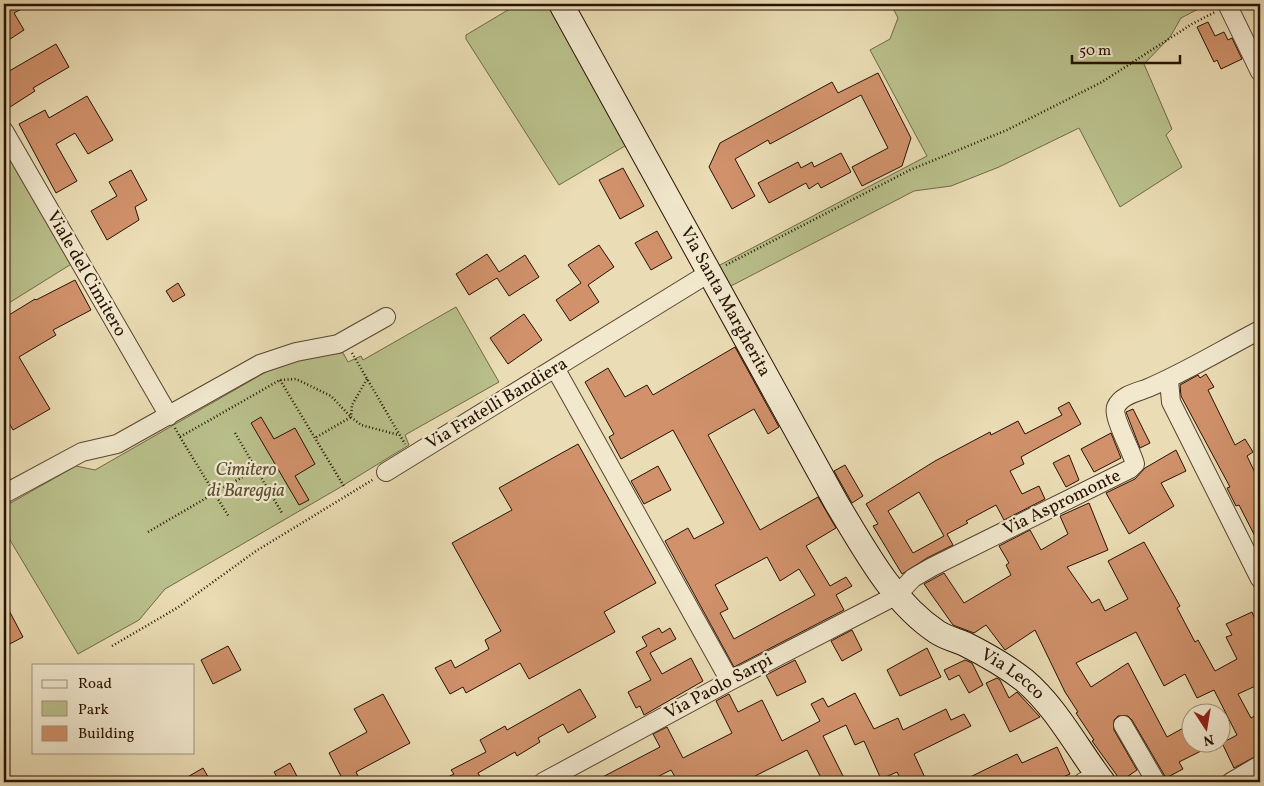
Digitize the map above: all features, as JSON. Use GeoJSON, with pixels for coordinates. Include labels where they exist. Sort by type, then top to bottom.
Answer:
{"type":"FeatureCollection","features":[{"type":"Feature","properties":{"kind":"street","name":"Via Santa Margherita"},"geometry":{"type":"LineString","coordinates":[[560,4],[717,270],[837,504],[872,562],[897,595]]}},
{"type":"Feature","properties":{"kind":"street"},"geometry":{"type":"LineString","coordinates":[[1230,5],[1260,72]]}},
{"type":"Feature","properties":{"kind":"street","name":"Viale del Cimitero"},"geometry":{"type":"LineString","coordinates":[[4,131],[169,416]]}},
{"type":"Feature","properties":{"kind":"street","name":"Via Fratelli Bandiera"},"geometry":{"type":"LineString","coordinates":[[386,472],[717,270]]}},
{"type":"Feature","properties":{"kind":"street"},"geometry":{"type":"LineString","coordinates":[[4,494],[82,452],[117,444],[260,364],[296,352],[338,344],[386,317]]}},
{"type":"Feature","properties":{"kind":"street","name":"Via Aspromonte"},"geometry":{"type":"LineString","coordinates":[[897,595],[913,578],[932,567],[1130,469],[1135,464],[1116,416],[1115,408],[1122,398],[1169,381],[1183,370],[1260,330]]}},
{"type":"Feature","properties":{"kind":"street"},"geometry":{"type":"LineString","coordinates":[[555,368],[730,681]]}},
{"type":"Feature","properties":{"kind":"street"},"geometry":{"type":"LineString","coordinates":[[1169,381],[1171,402],[1260,579]]}},
{"type":"Feature","properties":{"kind":"street","name":"Via Paolo Sarpi"},"geometry":{"type":"LineString","coordinates":[[543,782],[730,681],[897,595]]}},
{"type":"Feature","properties":{"kind":"street","name":"Via Lecco"},"geometry":{"type":"LineString","coordinates":[[897,595],[914,614],[940,634],[979,652],[1024,681],[1052,709],[1094,780]]}},
{"type":"Feature","properties":{"kind":"street"},"geometry":{"type":"LineString","coordinates":[[1123,725],[1156,782]]}},
{"type":"Feature","properties":{"kind":"street"},"geometry":{"type":"LineString","coordinates":[[1232,782],[1260,765]]}},
{"type":"Feature","properties":{"kind":"path"},"geometry":{"type":"LineString","coordinates":[[717,270],[910,170],[1008,130],[1102,82],[1192,24],[1230,5]]}},
{"type":"Feature","properties":{"kind":"path"},"geometry":{"type":"LineString","coordinates":[[345,340],[412,456]]}},
{"type":"Feature","properties":{"kind":"path"},"geometry":{"type":"LineString","coordinates":[[180,437],[280,380],[296,379],[332,396],[361,425],[400,435]]}},
{"type":"Feature","properties":{"kind":"path"},"geometry":{"type":"LineString","coordinates":[[351,417],[352,405],[367,379]]}},
{"type":"Feature","properties":{"kind":"path"},"geometry":{"type":"LineString","coordinates":[[280,380],[345,488]]}},
{"type":"Feature","properties":{"kind":"path"},"geometry":{"type":"LineString","coordinates":[[169,416],[229,517]]}},
{"type":"Feature","properties":{"kind":"path"},"geometry":{"type":"LineString","coordinates":[[315,438],[351,417]]}},
{"type":"Feature","properties":{"kind":"path"},"geometry":{"type":"LineString","coordinates":[[235,433],[282,513]]}},
{"type":"Feature","properties":{"kind":"path"},"geometry":{"type":"LineString","coordinates":[[148,532],[256,468]]}},
{"type":"Feature","properties":{"kind":"path"},"geometry":{"type":"LineString","coordinates":[[112,646],[176,608],[256,551],[386,472]]}},
{"type":"Feature","properties":{"kind":"green space"},"geometry":{"type":"Polygon","coordinates":[[[518,4],[549,4],[630,143],[559,185],[466,39],[466,35],[518,4]]]}},
{"type":"Feature","properties":{"kind":"green space"},"geometry":{"type":"Polygon","coordinates":[[[891,4],[1208,4],[1181,18],[1170,37],[1144,64],[1172,129],[1166,135],[1182,167],[1120,207],[1079,128],[999,167],[951,186],[914,191],[729,287],[718,266],[927,156],[870,50],[890,39],[898,18],[891,4]]]}},
{"type":"Feature","properties":{"kind":"green space"},"geometry":{"type":"Polygon","coordinates":[[[4,143],[73,263],[4,306],[4,143]]]}},
{"type":"Feature","properties":{"kind":"green space","name":"Cimitero di Bareggia"},"geometry":{"type":"Polygon","coordinates":[[[456,307],[499,382],[405,435],[409,445],[165,589],[139,620],[78,654],[4,530],[4,514],[9,510],[7,505],[76,466],[95,470],[273,368],[313,356],[342,351],[348,362],[361,356],[363,360],[456,307]]]}},
{"type":"Feature","properties":{"kind":"building"},"geometry":{"type":"Polygon","coordinates":[[[4,4],[31,4],[14,13],[24,30],[4,43],[4,4]]]}},
{"type":"Feature","properties":{"kind":"building"},"geometry":{"type":"Polygon","coordinates":[[[1208,22],[1215,36],[1224,32],[1228,40],[1232,38],[1242,59],[1221,69],[1217,60],[1214,62],[1197,27],[1208,22]]]}},
{"type":"Feature","properties":{"kind":"building"},"geometry":{"type":"Polygon","coordinates":[[[56,44],[69,67],[33,88],[35,91],[10,107],[4,97],[4,74],[56,44]]]}},
{"type":"Feature","properties":{"kind":"building"},"geometry":{"type":"Polygon","coordinates":[[[878,73],[911,138],[902,166],[862,186],[852,167],[888,148],[861,95],[770,144],[768,140],[735,159],[755,196],[732,209],[709,167],[720,143],[832,82],[838,93],[878,73]]]}},
{"type":"Feature","properties":{"kind":"building"},"geometry":{"type":"Polygon","coordinates":[[[87,96],[113,140],[88,154],[75,133],[56,144],[77,181],[56,193],[19,124],[45,110],[49,118],[87,96]]]}},
{"type":"Feature","properties":{"kind":"building"},"geometry":{"type":"Polygon","coordinates":[[[841,153],[851,172],[821,188],[818,183],[809,189],[806,183],[769,203],[758,183],[798,162],[801,168],[812,162],[814,167],[841,153]]]}},
{"type":"Feature","properties":{"kind":"building"},"geometry":{"type":"Polygon","coordinates":[[[623,168],[644,206],[620,219],[599,180],[623,168]]]}},
{"type":"Feature","properties":{"kind":"building"},"geometry":{"type":"Polygon","coordinates":[[[131,170],[147,200],[135,207],[139,220],[107,240],[91,211],[117,196],[109,182],[131,170]]]}},
{"type":"Feature","properties":{"kind":"building"},"geometry":{"type":"Polygon","coordinates":[[[657,231],[672,258],[651,270],[635,243],[657,231]]]}},
{"type":"Feature","properties":{"kind":"building"},"geometry":{"type":"Polygon","coordinates":[[[599,245],[614,267],[588,285],[599,302],[570,321],[556,300],[581,283],[568,265],[599,245]]]}},
{"type":"Feature","properties":{"kind":"building"},"geometry":{"type":"Polygon","coordinates":[[[487,254],[499,272],[525,255],[539,277],[509,296],[497,278],[469,295],[456,274],[487,254]]]}},
{"type":"Feature","properties":{"kind":"building"},"geometry":{"type":"Polygon","coordinates":[[[75,280],[91,310],[53,330],[56,335],[19,357],[50,409],[13,430],[4,414],[4,318],[35,299],[75,280]]]}},
{"type":"Feature","properties":{"kind":"building"},"geometry":{"type":"Polygon","coordinates":[[[178,283],[185,295],[173,302],[166,291],[178,283]]]}},
{"type":"Feature","properties":{"kind":"building"},"geometry":{"type":"Polygon","coordinates":[[[524,314],[542,340],[508,364],[490,338],[524,314]]]}},
{"type":"Feature","properties":{"kind":"building"},"geometry":{"type":"Polygon","coordinates":[[[735,347],[779,427],[768,434],[754,409],[708,435],[760,530],[818,497],[836,528],[806,546],[830,586],[846,577],[852,586],[836,595],[844,610],[734,667],[665,541],[688,528],[694,539],[724,523],[673,430],[621,459],[609,437],[614,434],[585,382],[608,368],[625,397],[647,385],[653,395],[735,347]],[[767,557],[715,585],[728,609],[720,613],[734,639],[815,595],[799,569],[780,581],[767,557]]]}},
{"type":"Feature","properties":{"kind":"building"},"geometry":{"type":"Polygon","coordinates":[[[1206,374],[1214,387],[1208,390],[1235,445],[1245,439],[1253,452],[1247,456],[1260,483],[1260,546],[1239,505],[1236,506],[1227,488],[1230,487],[1181,396],[1180,385],[1198,375],[1200,378],[1206,374]]]}},
{"type":"Feature","properties":{"kind":"building"},"geometry":{"type":"Polygon","coordinates":[[[1069,402],[1081,424],[1021,457],[1024,464],[1010,471],[1022,494],[1039,486],[1045,499],[1004,520],[996,505],[966,521],[968,523],[947,534],[953,545],[927,558],[902,574],[873,526],[878,524],[866,504],[935,461],[990,432],[991,435],[1018,421],[1025,434],[1062,415],[1058,408],[1069,402]],[[919,492],[888,511],[913,553],[944,536],[919,492]]]}},
{"type":"Feature","properties":{"kind":"building"},"geometry":{"type":"Polygon","coordinates":[[[1133,409],[1150,443],[1140,448],[1126,412],[1133,409]]]}},
{"type":"Feature","properties":{"kind":"building"},"geometry":{"type":"Polygon","coordinates":[[[261,417],[274,439],[295,428],[315,464],[295,476],[309,500],[299,505],[251,423],[261,417]]]}},
{"type":"Feature","properties":{"kind":"building"},"geometry":{"type":"Polygon","coordinates":[[[1111,433],[1121,458],[1094,472],[1081,449],[1111,433]]]}},
{"type":"Feature","properties":{"kind":"building"},"geometry":{"type":"Polygon","coordinates":[[[578,444],[656,583],[604,612],[615,632],[529,679],[520,663],[466,693],[463,687],[450,694],[435,668],[451,660],[455,668],[489,649],[485,640],[501,631],[452,543],[512,510],[499,488],[578,444]]]}},
{"type":"Feature","properties":{"kind":"building"},"geometry":{"type":"Polygon","coordinates":[[[1176,450],[1186,471],[1161,483],[1174,506],[1129,534],[1106,493],[1135,479],[1145,468],[1176,450]]]}},
{"type":"Feature","properties":{"kind":"building"},"geometry":{"type":"Polygon","coordinates":[[[1069,455],[1079,480],[1066,487],[1053,463],[1069,455]]]}},
{"type":"Feature","properties":{"kind":"building"},"geometry":{"type":"Polygon","coordinates":[[[845,465],[863,496],[852,503],[834,471],[845,465]]]}},
{"type":"Feature","properties":{"kind":"building"},"geometry":{"type":"Polygon","coordinates":[[[658,466],[671,490],[644,504],[631,481],[658,466]]]}},
{"type":"Feature","properties":{"kind":"building"},"geometry":{"type":"Polygon","coordinates":[[[1089,503],[1108,550],[1067,567],[1092,603],[1099,599],[1105,611],[1128,599],[1108,561],[1144,542],[1180,606],[1177,608],[1195,642],[1198,640],[1215,671],[1237,659],[1226,637],[1232,635],[1226,624],[1252,612],[1260,631],[1260,684],[1238,694],[1251,718],[1260,713],[1260,754],[1234,768],[1227,754],[1232,754],[1232,738],[1237,735],[1232,725],[1232,704],[1221,704],[1214,690],[1197,698],[1185,674],[1164,686],[1136,632],[1076,663],[1091,687],[1128,663],[1167,737],[1182,729],[1182,754],[1195,754],[1179,762],[1183,769],[1166,778],[1132,720],[1128,716],[1118,716],[1114,720],[1114,730],[1137,770],[1121,781],[1092,741],[1094,740],[1076,713],[1078,712],[1065,692],[1035,630],[1005,650],[986,625],[974,633],[953,625],[924,584],[944,573],[964,603],[1011,575],[1006,565],[1009,563],[999,546],[1030,530],[1041,550],[1068,534],[1060,516],[1089,503]]]}},
{"type":"Feature","properties":{"kind":"building"},"geometry":{"type":"Polygon","coordinates":[[[4,601],[23,637],[4,647],[4,601]]]}},
{"type":"Feature","properties":{"kind":"building"},"geometry":{"type":"Polygon","coordinates":[[[659,628],[662,633],[670,628],[676,639],[650,653],[662,674],[691,658],[703,681],[644,715],[640,706],[636,708],[628,692],[651,680],[636,652],[647,646],[642,637],[659,628]]]}},
{"type":"Feature","properties":{"kind":"building"},"geometry":{"type":"Polygon","coordinates":[[[852,630],[862,650],[842,661],[831,641],[852,630]]]}},
{"type":"Feature","properties":{"kind":"building"},"geometry":{"type":"Polygon","coordinates":[[[228,646],[241,670],[213,684],[201,660],[228,646]]]}},
{"type":"Feature","properties":{"kind":"building"},"geometry":{"type":"Polygon","coordinates":[[[927,648],[941,677],[900,696],[887,670],[927,648]]]}},
{"type":"Feature","properties":{"kind":"building"},"geometry":{"type":"Polygon","coordinates":[[[795,660],[806,682],[777,696],[766,675],[795,660]]]}},
{"type":"Feature","properties":{"kind":"building"},"geometry":{"type":"Polygon","coordinates":[[[965,660],[972,663],[983,685],[969,693],[959,675],[949,680],[944,670],[965,660]]]}},
{"type":"Feature","properties":{"kind":"building"},"geometry":{"type":"Polygon","coordinates":[[[997,678],[1000,680],[1009,698],[1017,692],[1040,717],[1010,732],[986,683],[997,678]]]}},
{"type":"Feature","properties":{"kind":"building"},"geometry":{"type":"Polygon","coordinates":[[[580,689],[596,717],[568,733],[563,724],[538,738],[540,742],[517,756],[515,752],[478,773],[483,782],[438,782],[454,774],[451,770],[486,752],[480,740],[505,726],[507,730],[580,689]]]}},
{"type":"Feature","properties":{"kind":"building"},"geometry":{"type":"Polygon","coordinates":[[[855,693],[874,729],[898,718],[903,730],[946,709],[951,720],[964,714],[971,726],[914,754],[927,782],[902,782],[897,772],[881,779],[864,741],[855,745],[846,725],[823,736],[846,782],[823,782],[807,750],[755,776],[759,782],[678,782],[671,770],[647,782],[593,782],[660,747],[653,734],[667,727],[683,758],[732,733],[716,701],[729,694],[738,712],[762,700],[782,741],[820,721],[811,704],[823,698],[828,707],[855,693]]]}},
{"type":"Feature","properties":{"kind":"building"},"geometry":{"type":"Polygon","coordinates":[[[383,694],[410,743],[356,772],[361,782],[344,782],[329,753],[367,732],[354,709],[383,694]]]}},
{"type":"Feature","properties":{"kind":"building"},"geometry":{"type":"Polygon","coordinates":[[[1057,747],[1070,774],[1052,782],[960,782],[1017,754],[1022,763],[1057,747]]]}},
{"type":"Feature","properties":{"kind":"building"},"geometry":{"type":"Polygon","coordinates":[[[290,763],[300,782],[280,782],[274,772],[290,763]]]}},
{"type":"Feature","properties":{"kind":"building"},"geometry":{"type":"Polygon","coordinates":[[[203,768],[211,782],[179,782],[203,768]]]}}]}
